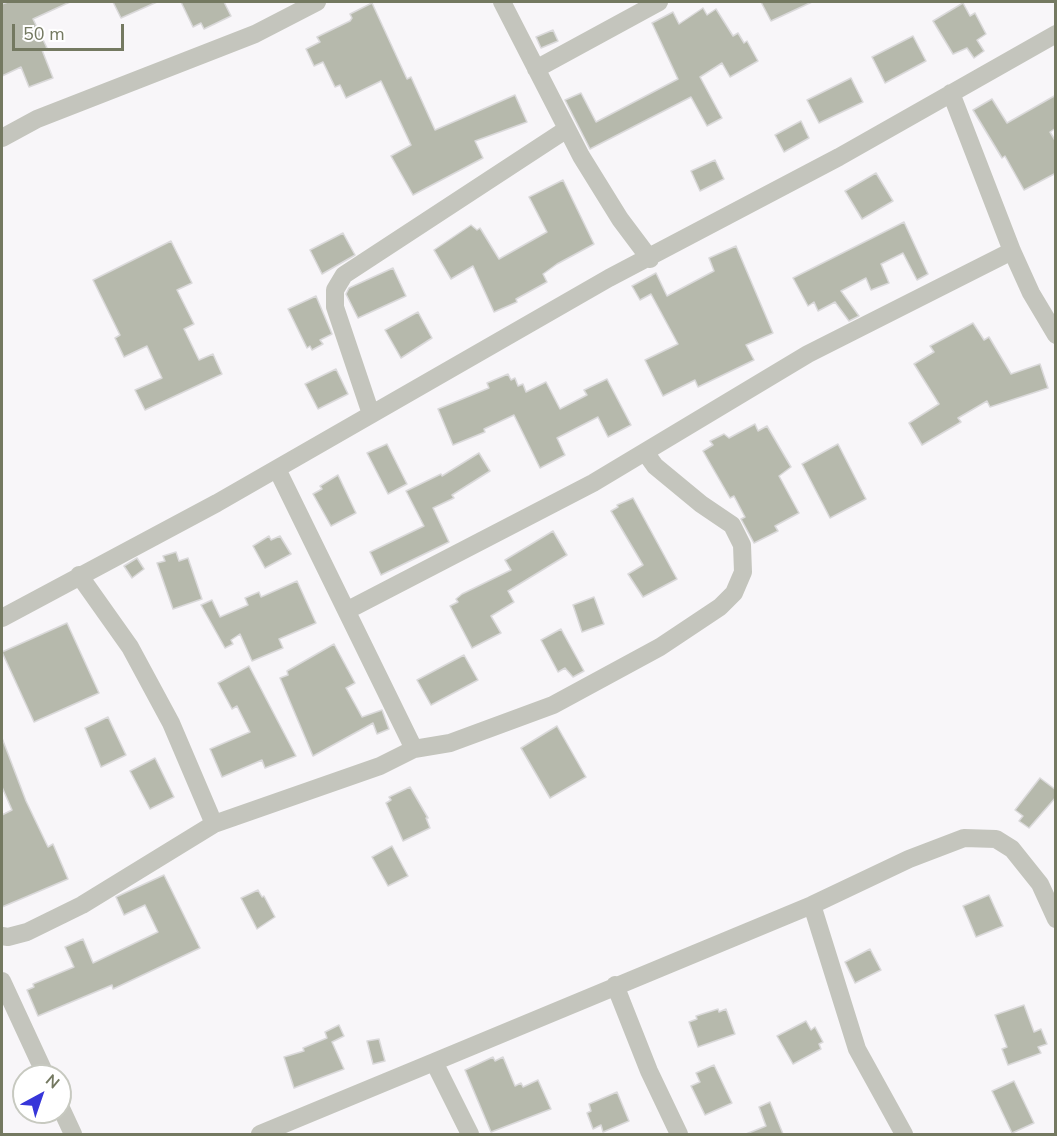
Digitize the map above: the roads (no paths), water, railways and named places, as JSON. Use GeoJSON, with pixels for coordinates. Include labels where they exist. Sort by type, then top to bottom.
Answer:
{"type":"FeatureCollection","features":[{"type":"Feature","properties":{"kind":"street"},"geometry":{"type":"LineString","coordinates":[[2,138],[37,119],[255,34],[317,2]]}},
{"type":"Feature","properties":{"kind":"street"},"geometry":{"type":"LineString","coordinates":[[502,2],[567,129],[603,192],[650,259]]}},
{"type":"Feature","properties":{"kind":"street"},"geometry":{"type":"LineString","coordinates":[[536,69],[659,2]]}},
{"type":"Feature","properties":{"kind":"street"},"geometry":{"type":"LineString","coordinates":[[2,618],[277,469],[609,278],[650,259],[1056,34]]}},
{"type":"Feature","properties":{"kind":"street"},"geometry":{"type":"LineString","coordinates":[[951,93],[1012,251],[1031,293],[1056,335]]}},
{"type":"Feature","properties":{"kind":"street"},"geometry":{"type":"LineString","coordinates":[[371,414],[335,307],[335,290],[344,275],[567,129]]}},
{"type":"Feature","properties":{"kind":"street"},"geometry":{"type":"LineString","coordinates":[[348,610],[593,483],[808,354],[1012,251]]}},
{"type":"Feature","properties":{"kind":"street"},"geometry":{"type":"LineString","coordinates":[[2,936],[8,938],[27,932],[82,905],[214,824],[380,766],[414,750],[450,743],[553,705],[660,647],[720,607],[734,593],[743,573],[742,545],[732,525],[701,504],[656,466],[645,452]]}},
{"type":"Feature","properties":{"kind":"street"},"geometry":{"type":"LineString","coordinates":[[277,469],[348,610],[414,750]]}},
{"type":"Feature","properties":{"kind":"street"},"geometry":{"type":"LineString","coordinates":[[79,575],[113,620],[171,723],[214,824]]}},
{"type":"Feature","properties":{"kind":"street"},"geometry":{"type":"LineString","coordinates":[[260,1134],[813,905],[909,859],[963,838],[996,839],[1012,849],[1040,884],[1056,919]]}},
{"type":"Feature","properties":{"kind":"street"},"geometry":{"type":"LineString","coordinates":[[813,905],[857,1049],[904,1134]]}},
{"type":"Feature","properties":{"kind":"street"},"geometry":{"type":"LineString","coordinates":[[2,981],[40,1064]]}},
{"type":"Feature","properties":{"kind":"street"},"geometry":{"type":"LineString","coordinates":[[615,986],[649,1071],[679,1134]]}},
{"type":"Feature","properties":{"kind":"street"},"geometry":{"type":"LineString","coordinates":[[434,1062],[470,1134]]}}]}
